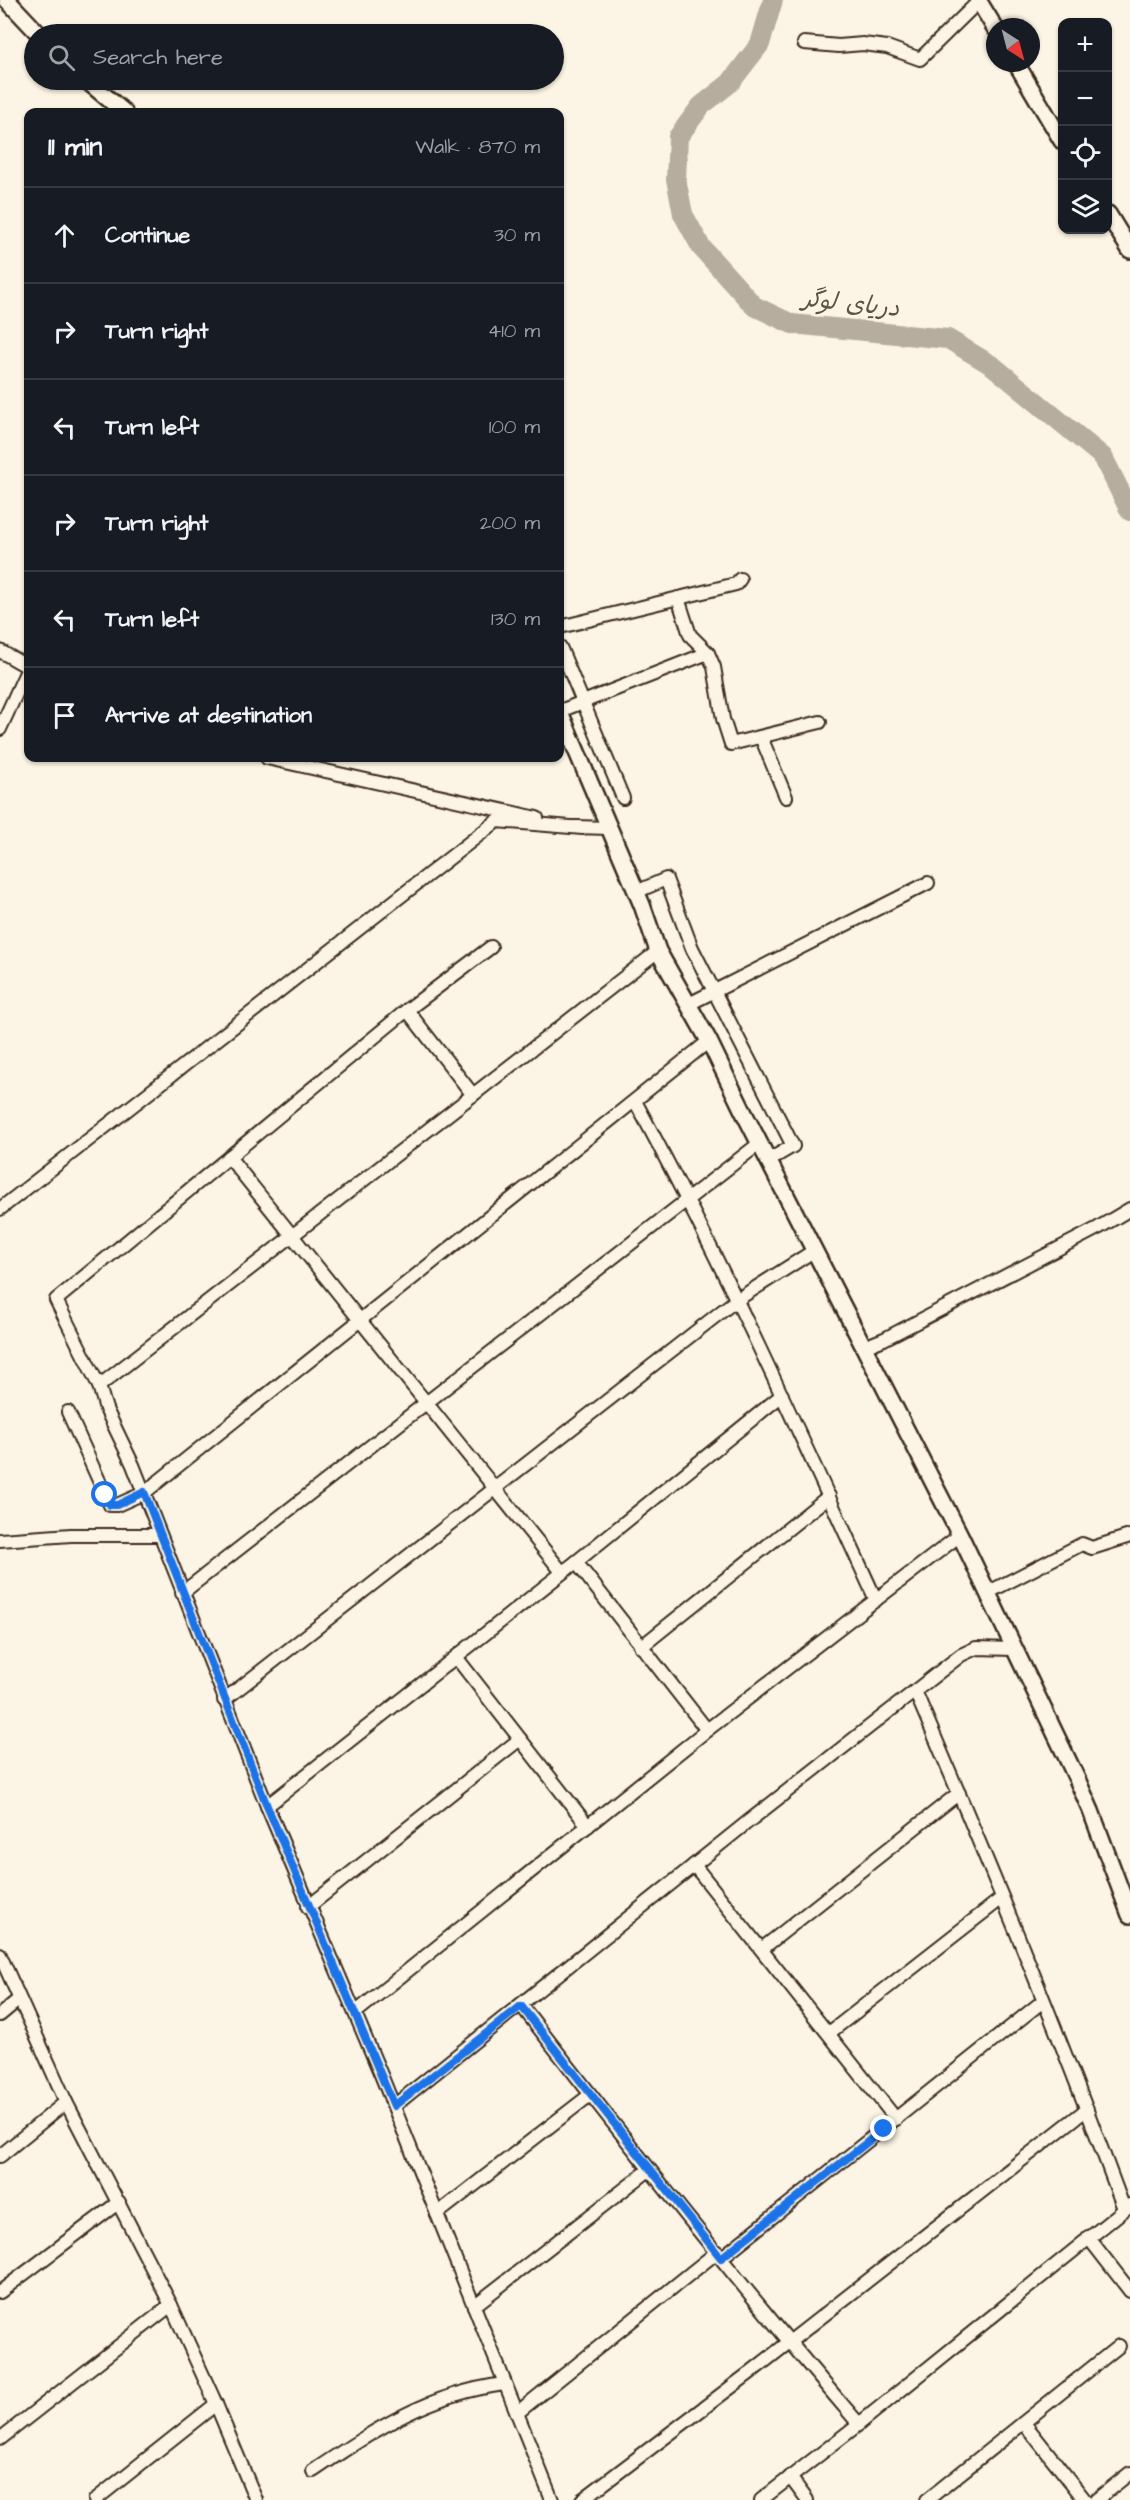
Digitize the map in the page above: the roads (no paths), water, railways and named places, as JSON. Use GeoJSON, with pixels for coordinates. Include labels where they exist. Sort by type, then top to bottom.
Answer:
{"type":"FeatureCollection","features":[{"type":"Feature","properties":{"kind":"street"},"geometry":{"type":"LineString","coordinates":[[8,0],[30,24]]}},
{"type":"Feature","properties":{"kind":"street"},"geometry":{"type":"LineString","coordinates":[[804,43],[888,47],[920,58],[979,1],[989,18]]}},
{"type":"Feature","properties":{"kind":"street"},"geometry":{"type":"LineString","coordinates":[[1021,72],[1058,134]]}},
{"type":"Feature","properties":{"kind":"street"},"geometry":{"type":"LineString","coordinates":[[98,90],[119,108]]}},
{"type":"Feature","properties":{"kind":"street"},"geometry":{"type":"LineString","coordinates":[[1112,222],[1130,250]]}},
{"type":"Feature","properties":{"kind":"street"},"geometry":{"type":"LineString","coordinates":[[564,626],[736,585],[740,579]]}},
{"type":"Feature","properties":{"kind":"street"},"geometry":{"type":"LineString","coordinates":[[678,598],[690,635],[708,653],[714,667],[723,719],[731,744],[820,722]]}},
{"type":"Feature","properties":{"kind":"street"},"geometry":{"type":"LineString","coordinates":[[0,651],[24,666]]}},
{"type":"Feature","properties":{"kind":"street"},"geometry":{"type":"LineString","coordinates":[[564,709],[708,653]]}},
{"type":"Feature","properties":{"kind":"street"},"geometry":{"type":"LineString","coordinates":[[564,657],[623,798]]}},
{"type":"Feature","properties":{"kind":"street"},"geometry":{"type":"LineString","coordinates":[[0,729],[24,677]]}},
{"type":"Feature","properties":{"kind":"street"},"geometry":{"type":"LineString","coordinates":[[564,721],[636,892],[658,951],[710,1041],[815,1250],[868,1346],[990,1592],[1013,1648],[1092,1811],[1130,1916]]}},
{"type":"Feature","properties":{"kind":"street"},"geometry":{"type":"LineString","coordinates":[[760,737],[786,797]]}},
{"type":"Feature","properties":{"kind":"street"},"geometry":{"type":"LineString","coordinates":[[298,762],[583,828]]}},
{"type":"Feature","properties":{"kind":"street"},"geometry":{"type":"LineString","coordinates":[[0,1209],[497,821],[609,828]]}},
{"type":"Feature","properties":{"kind":"street"},"geometry":{"type":"LineString","coordinates":[[636,892],[666,879],[692,948],[793,1146],[769,1160]]}},
{"type":"Feature","properties":{"kind":"street"},"geometry":{"type":"LineString","coordinates":[[689,1004],[928,883]]}},
{"type":"Feature","properties":{"kind":"street"},"geometry":{"type":"LineString","coordinates":[[490,947],[407,1010],[56,1300],[99,1386],[106,1408],[144,1492],[224,1700],[308,1907],[394,2106],[552,2500]]}},
{"type":"Feature","properties":{"kind":"street"},"geometry":{"type":"LineString","coordinates":[[99,1386],[658,951]]}},
{"type":"Feature","properties":{"kind":"street"},"geometry":{"type":"LineString","coordinates":[[407,1010],[473,1095]]}},
{"type":"Feature","properties":{"kind":"street"},"geometry":{"type":"LineString","coordinates":[[68,1412],[110,1505],[117,1505],[144,1492],[710,1041]]}},
{"type":"Feature","properties":{"kind":"street"},"geometry":{"type":"LineString","coordinates":[[635,1101],[688,1198],[876,1600]]}},
{"type":"Feature","properties":{"kind":"street"},"geometry":{"type":"LineString","coordinates":[[182,1593],[760,1143]]}},
{"type":"Feature","properties":{"kind":"street"},"geometry":{"type":"LineString","coordinates":[[229,1157],[562,1572]]}},
{"type":"Feature","properties":{"kind":"street"},"geometry":{"type":"LineString","coordinates":[[868,1346],[884,1340],[1130,1209]]}},
{"type":"Feature","properties":{"kind":"street"},"geometry":{"type":"LineString","coordinates":[[224,1700],[735,1301],[815,1250]]}},
{"type":"Feature","properties":{"kind":"street"},"geometry":{"type":"LineString","coordinates":[[267,1806],[456,1658],[782,1395]]}},
{"type":"Feature","properties":{"kind":"street"},"geometry":{"type":"LineString","coordinates":[[641,1647],[829,1496]]}},
{"type":"Feature","properties":{"kind":"street"},"geometry":{"type":"LineString","coordinates":[[0,1540],[70,1534],[160,1535]]}},
{"type":"Feature","properties":{"kind":"street"},"geometry":{"type":"LineString","coordinates":[[355,2013],[707,1730],[960,1535]]}},
{"type":"Feature","properties":{"kind":"street"},"geometry":{"type":"LineString","coordinates":[[990,1592],[1082,1544],[1092,1548],[1130,1536]]}},
{"type":"Feature","properties":{"kind":"street"},"geometry":{"type":"LineString","coordinates":[[576,1562],[707,1730]]}},
{"type":"Feature","properties":{"kind":"street"},"geometry":{"type":"LineString","coordinates":[[394,2106],[694,1865],[961,1656],[976,1647],[1013,1648]]}},
{"type":"Feature","properties":{"kind":"street"},"geometry":{"type":"LineString","coordinates":[[456,1658],[588,1826]]}},
{"type":"Feature","properties":{"kind":"street"},"geometry":{"type":"LineString","coordinates":[[761,2500],[859,2424],[1127,2207],[959,1793],[915,1691]]}},
{"type":"Feature","properties":{"kind":"street"},"geometry":{"type":"LineString","coordinates":[[308,1907],[520,1739]]}},
{"type":"Feature","properties":{"kind":"street"},"geometry":{"type":"LineString","coordinates":[[763,1948],[959,1793]]}},
{"type":"Feature","properties":{"kind":"street"},"geometry":{"type":"LineString","coordinates":[[694,1865],[763,1948],[896,2119]]}},
{"type":"Feature","properties":{"kind":"street"},"geometry":{"type":"LineString","coordinates":[[829,2033],[1002,1898]]}},
{"type":"Feature","properties":{"kind":"street"},"geometry":{"type":"LineString","coordinates":[[0,1955],[18,2000],[66,2102],[171,2305],[256,2500]]}},
{"type":"Feature","properties":{"kind":"street"},"geometry":{"type":"LineString","coordinates":[[0,2014],[18,2000]]}},
{"type":"Feature","properties":{"kind":"street"},"geometry":{"type":"LineString","coordinates":[[517,2413],[896,2119],[1043,2001]]}},
{"type":"Feature","properties":{"kind":"street"},"geometry":{"type":"LineString","coordinates":[[521,2006],[649,2170],[859,2424]]}},
{"type":"Feature","properties":{"kind":"street"},"geometry":{"type":"LineString","coordinates":[[437,2214],[590,2095]]}},
{"type":"Feature","properties":{"kind":"street"},"geometry":{"type":"LineString","coordinates":[[0,2156],[66,2102]]}},
{"type":"Feature","properties":{"kind":"street"},"geometry":{"type":"LineString","coordinates":[[582,2500],[1087,2109]]}},
{"type":"Feature","properties":{"kind":"street"},"geometry":{"type":"LineString","coordinates":[[474,2306],[649,2170]]}},
{"type":"Feature","properties":{"kind":"street"},"geometry":{"type":"LineString","coordinates":[[0,2292],[119,2202]]}},
{"type":"Feature","properties":{"kind":"street"},"geometry":{"type":"LineString","coordinates":[[1088,2237],[1130,2291]]}},
{"type":"Feature","properties":{"kind":"street"},"geometry":{"type":"LineString","coordinates":[[0,2439],[171,2305]]}},
{"type":"Feature","properties":{"kind":"street"},"geometry":{"type":"LineString","coordinates":[[927,2500],[1119,2346]]}},
{"type":"Feature","properties":{"kind":"street"},"geometry":{"type":"LineString","coordinates":[[313,2471],[370,2433],[407,2413],[470,2389],[504,2384]]}},
{"type":"Feature","properties":{"kind":"street"},"geometry":{"type":"LineString","coordinates":[[96,2500],[216,2404]]}},
{"type":"Feature","properties":{"kind":"street"},"geometry":{"type":"LineString","coordinates":[[1024,2422],[1085,2500]]}},
{"type":"Feature","properties":{"kind":"street"},"geometry":{"type":"LineString","coordinates":[[1096,2500],[1130,2473]]}},
{"type":"Feature","properties":{"kind":"street"},"geometry":{"type":"LineString","coordinates":[[790,2477],[807,2500]]}},
{"type":"Feature","properties":{"kind":"waterway","name":"دریای لوگر"},"geometry":{"type":"LineString","coordinates":[[773,0],[760,44],[730,83],[701,106],[678,137],[676,179],[683,214],[701,247],[754,306],[792,324],[948,339],[993,366],[1103,457],[1130,511]]}}]}
